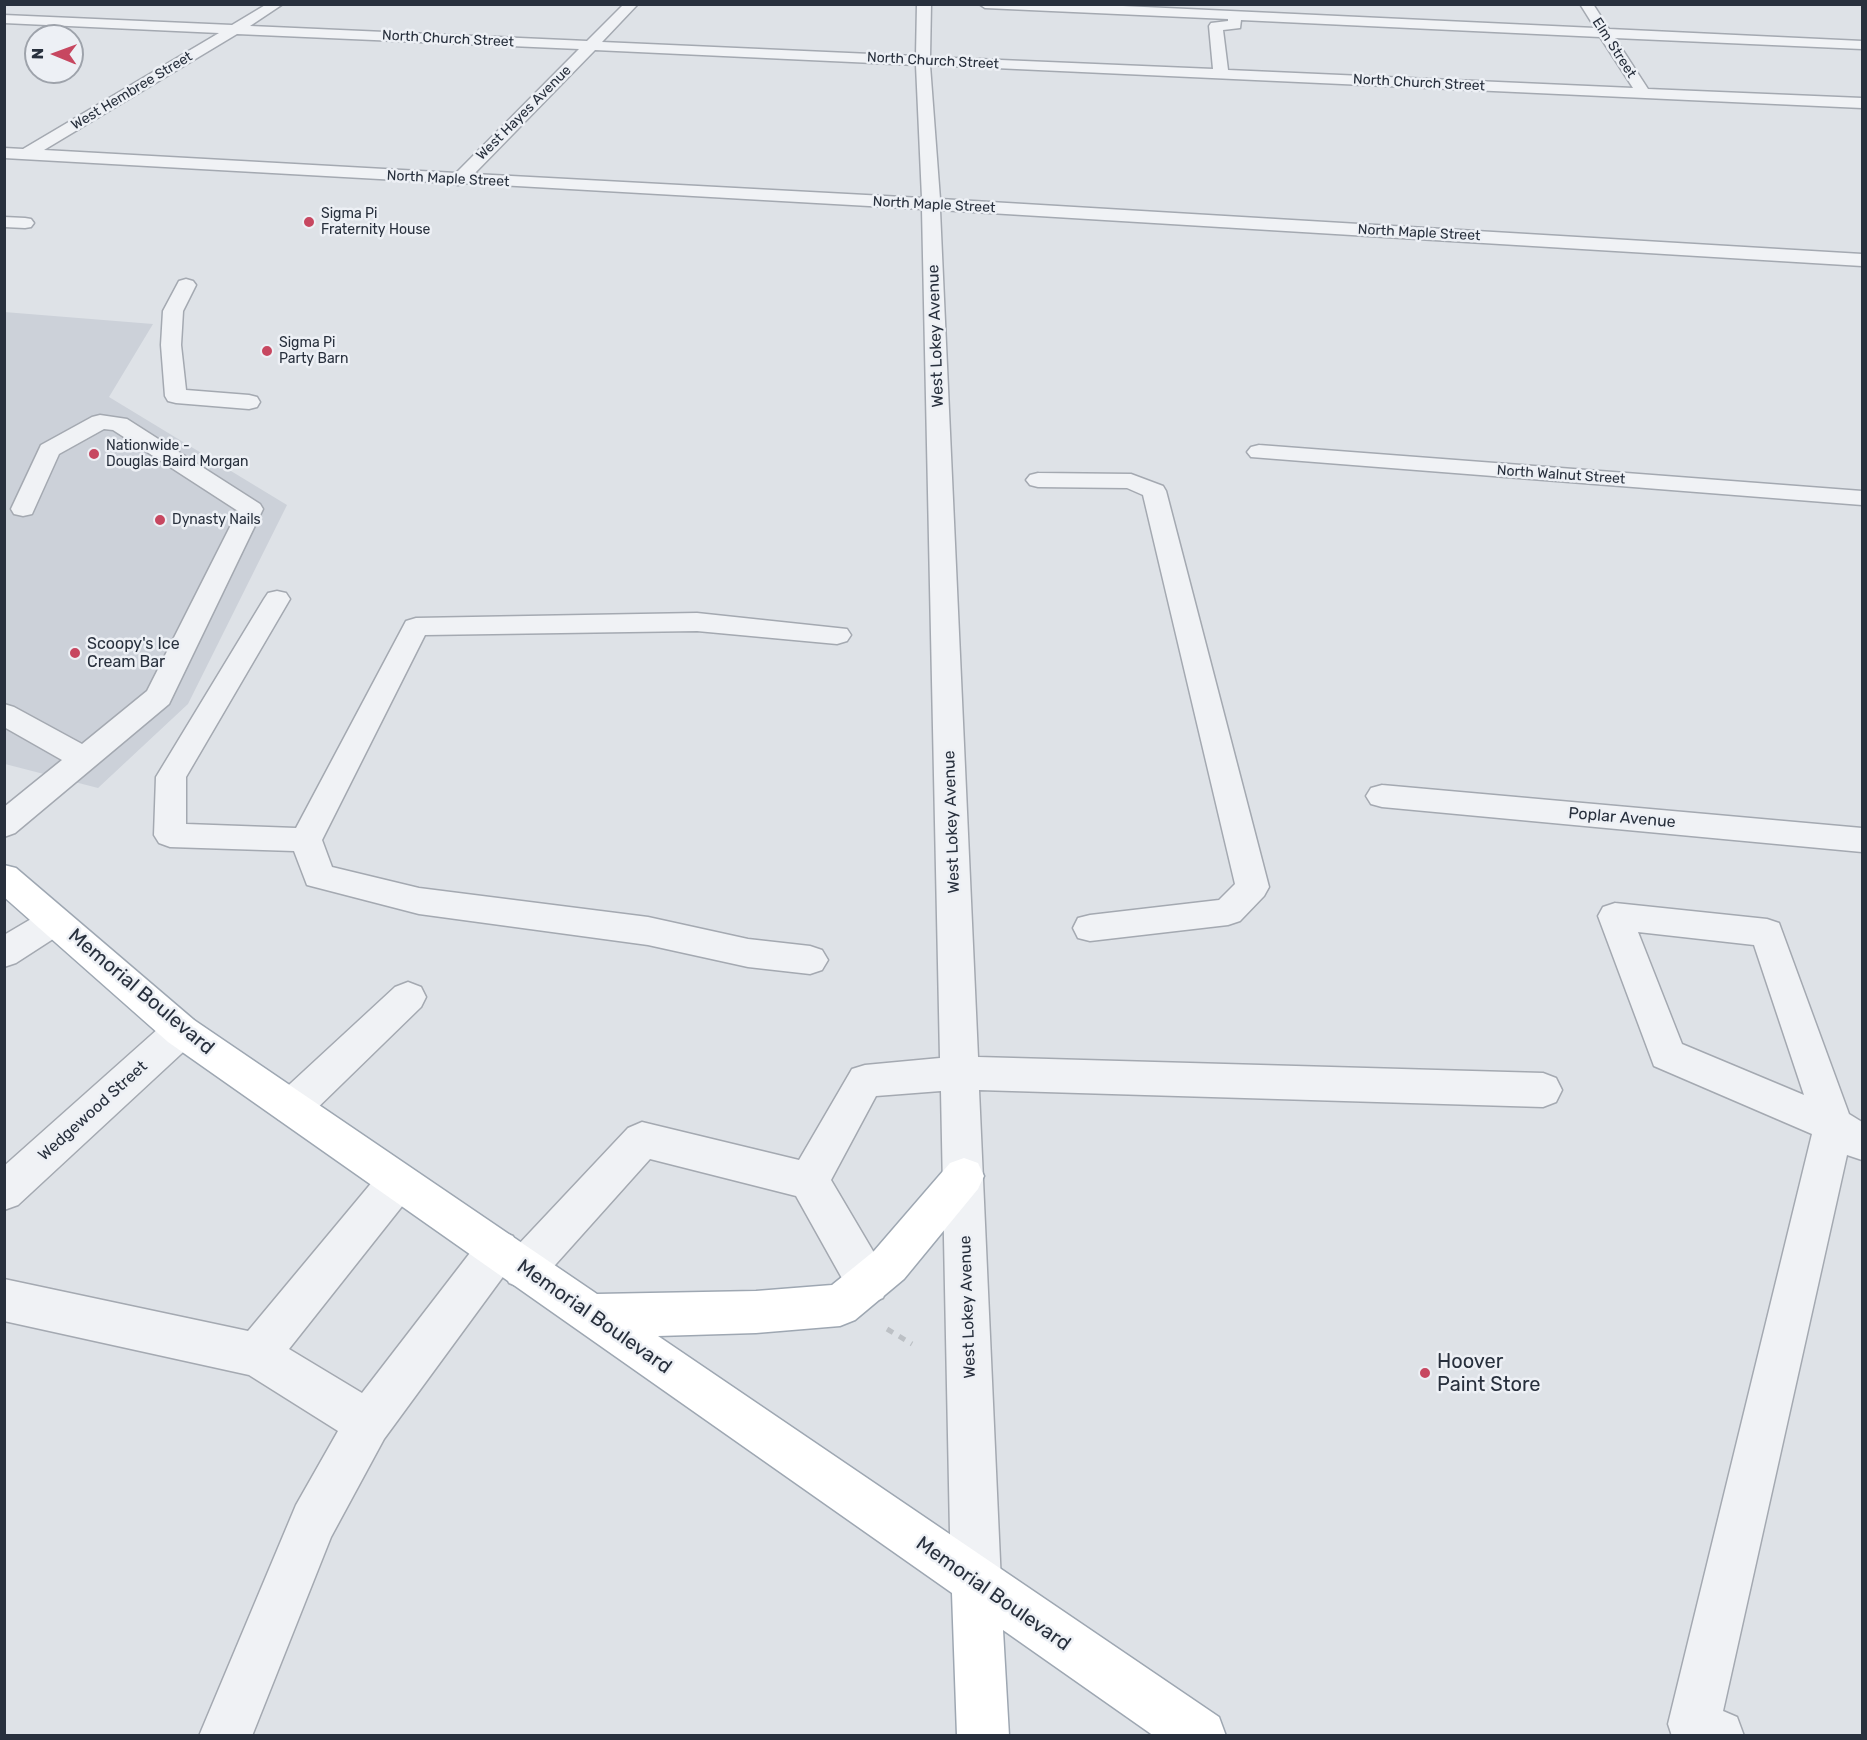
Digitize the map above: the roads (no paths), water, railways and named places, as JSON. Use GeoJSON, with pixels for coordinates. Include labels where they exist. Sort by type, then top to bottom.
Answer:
{"type":"FeatureCollection","features":[{"type":"Feature","properties":{"kind":"main road","name":"Memorial Boulevard"},"geometry":{"type":"LineString","coordinates":[[4,877],[181,1031],[1200,1736]]}},
{"type":"Feature","properties":{"kind":"main road"},"geometry":{"type":"LineString","coordinates":[[592,1316],[756,1312],[840,1305],[889,1265],[964,1176]]}},
{"type":"Feature","properties":{"kind":"main road"},"geometry":{"type":"LineString","coordinates":[[976,1583],[983,1736]]}},
{"type":"Feature","properties":{"kind":"street","name":"West Hembree Street"},"geometry":{"type":"LineString","coordinates":[[12,156],[239,28],[277,4]]}},
{"type":"Feature","properties":{"kind":"street","name":"West Hayes Avenue"},"geometry":{"type":"LineString","coordinates":[[458,180],[632,4]]}},
{"type":"Feature","properties":{"kind":"street","name":"West Lokey Avenue"},"geometry":{"type":"LineString","coordinates":[[924,4],[923,61],[931,204],[976,1583]]}},
{"type":"Feature","properties":{"kind":"street"},"geometry":{"type":"LineString","coordinates":[[985,4],[1863,45]]}},
{"type":"Feature","properties":{"kind":"street","name":"Elm Street"},"geometry":{"type":"LineString","coordinates":[[1586,4],[1643,92]]}},
{"type":"Feature","properties":{"kind":"street"},"geometry":{"type":"LineString","coordinates":[[1221,74],[1216,26],[1235,25],[1234,16]]}},
{"type":"Feature","properties":{"kind":"street","name":"North Church Street"},"geometry":{"type":"LineString","coordinates":[[4,20],[239,28],[1863,103]]}},
{"type":"Feature","properties":{"kind":"street","name":"North Maple Street"},"geometry":{"type":"LineString","coordinates":[[12,156],[931,204],[1863,260]]}},
{"type":"Feature","properties":{"kind":"street"},"geometry":{"type":"LineString","coordinates":[[4,222],[25,223]]}},
{"type":"Feature","properties":{"kind":"street"},"geometry":{"type":"LineString","coordinates":[[186,285],[173,311],[171,345],[176,396],[249,402]]}},
{"type":"Feature","properties":{"kind":"street"},"geometry":{"type":"LineString","coordinates":[[4,825],[159,697],[251,509],[118,424],[100,422],[49,450],[23,509]]}},
{"type":"Feature","properties":{"kind":"street","name":"North Walnut Street"},"geometry":{"type":"LineString","coordinates":[[1259,452],[1863,498]]}},
{"type":"Feature","properties":{"kind":"street"},"geometry":{"type":"LineString","coordinates":[[1038,480],[1131,481],[1154,491],[1252,887],[1228,912],[1090,928]]}},
{"type":"Feature","properties":{"kind":"street"},"geometry":{"type":"LineString","coordinates":[[277,598],[171,777],[171,835],[306,840]]}},
{"type":"Feature","properties":{"kind":"street"},"geometry":{"type":"LineString","coordinates":[[810,960],[748,953],[648,931],[419,901],[319,876],[306,840],[416,627],[697,622],[837,635]]}},
{"type":"Feature","properties":{"kind":"street"},"geometry":{"type":"LineString","coordinates":[[4,714],[84,759]]}},
{"type":"Feature","properties":{"kind":"street","name":"Poplar Avenue"},"geometry":{"type":"LineString","coordinates":[[1382,796],[1863,840]]}},
{"type":"Feature","properties":{"kind":"street"},"geometry":{"type":"LineString","coordinates":[[1718,1736],[1695,1724],[1848,1134],[1767,933],[1615,916],[1667,1055],[1848,1134]]}},
{"type":"Feature","properties":{"kind":"street"},"geometry":{"type":"LineString","coordinates":[[4,953],[55,921]]}},
{"type":"Feature","properties":{"kind":"street"},"geometry":{"type":"LineString","coordinates":[[292,1107],[408,997]]}},
{"type":"Feature","properties":{"kind":"street","name":"Wedgewood Street"},"geometry":{"type":"LineString","coordinates":[[4,1191],[181,1031]]}},
{"type":"Feature","properties":{"kind":"street"},"geometry":{"type":"LineString","coordinates":[[809,1181],[865,1081],[960,1073],[1543,1089]]}},
{"type":"Feature","properties":{"kind":"street"},"geometry":{"type":"LineString","coordinates":[[225,1736],[314,1522],[368,1423],[511,1259],[642,1140],[809,1181],[868,1283]]}},
{"type":"Feature","properties":{"kind":"street"},"geometry":{"type":"LineString","coordinates":[[257,1355],[398,1182]]}},
{"type":"Feature","properties":{"kind":"street"},"geometry":{"type":"LineString","coordinates":[[4,1300],[257,1355],[368,1423]]}},
{"type":"Feature","properties":{"kind":"place","name":"Sigma Pi Fraternity House"},"geometry":{"type":"Point","coordinates":[309,222]}},
{"type":"Feature","properties":{"kind":"place","name":"Sigma Pi Party Barn"},"geometry":{"type":"Point","coordinates":[267,351]}},
{"type":"Feature","properties":{"kind":"place","name":"Nationwide - Douglas Baird Morgan"},"geometry":{"type":"Point","coordinates":[94,454]}},
{"type":"Feature","properties":{"kind":"place","name":"Dynasty Nails"},"geometry":{"type":"Point","coordinates":[160,520]}},
{"type":"Feature","properties":{"kind":"place","name":"Scoopy's Ice Cream Bar"},"geometry":{"type":"Point","coordinates":[75,653]}},
{"type":"Feature","properties":{"kind":"place","name":"Hoover Paint Store"},"geometry":{"type":"Point","coordinates":[1425,1373]}}]}
